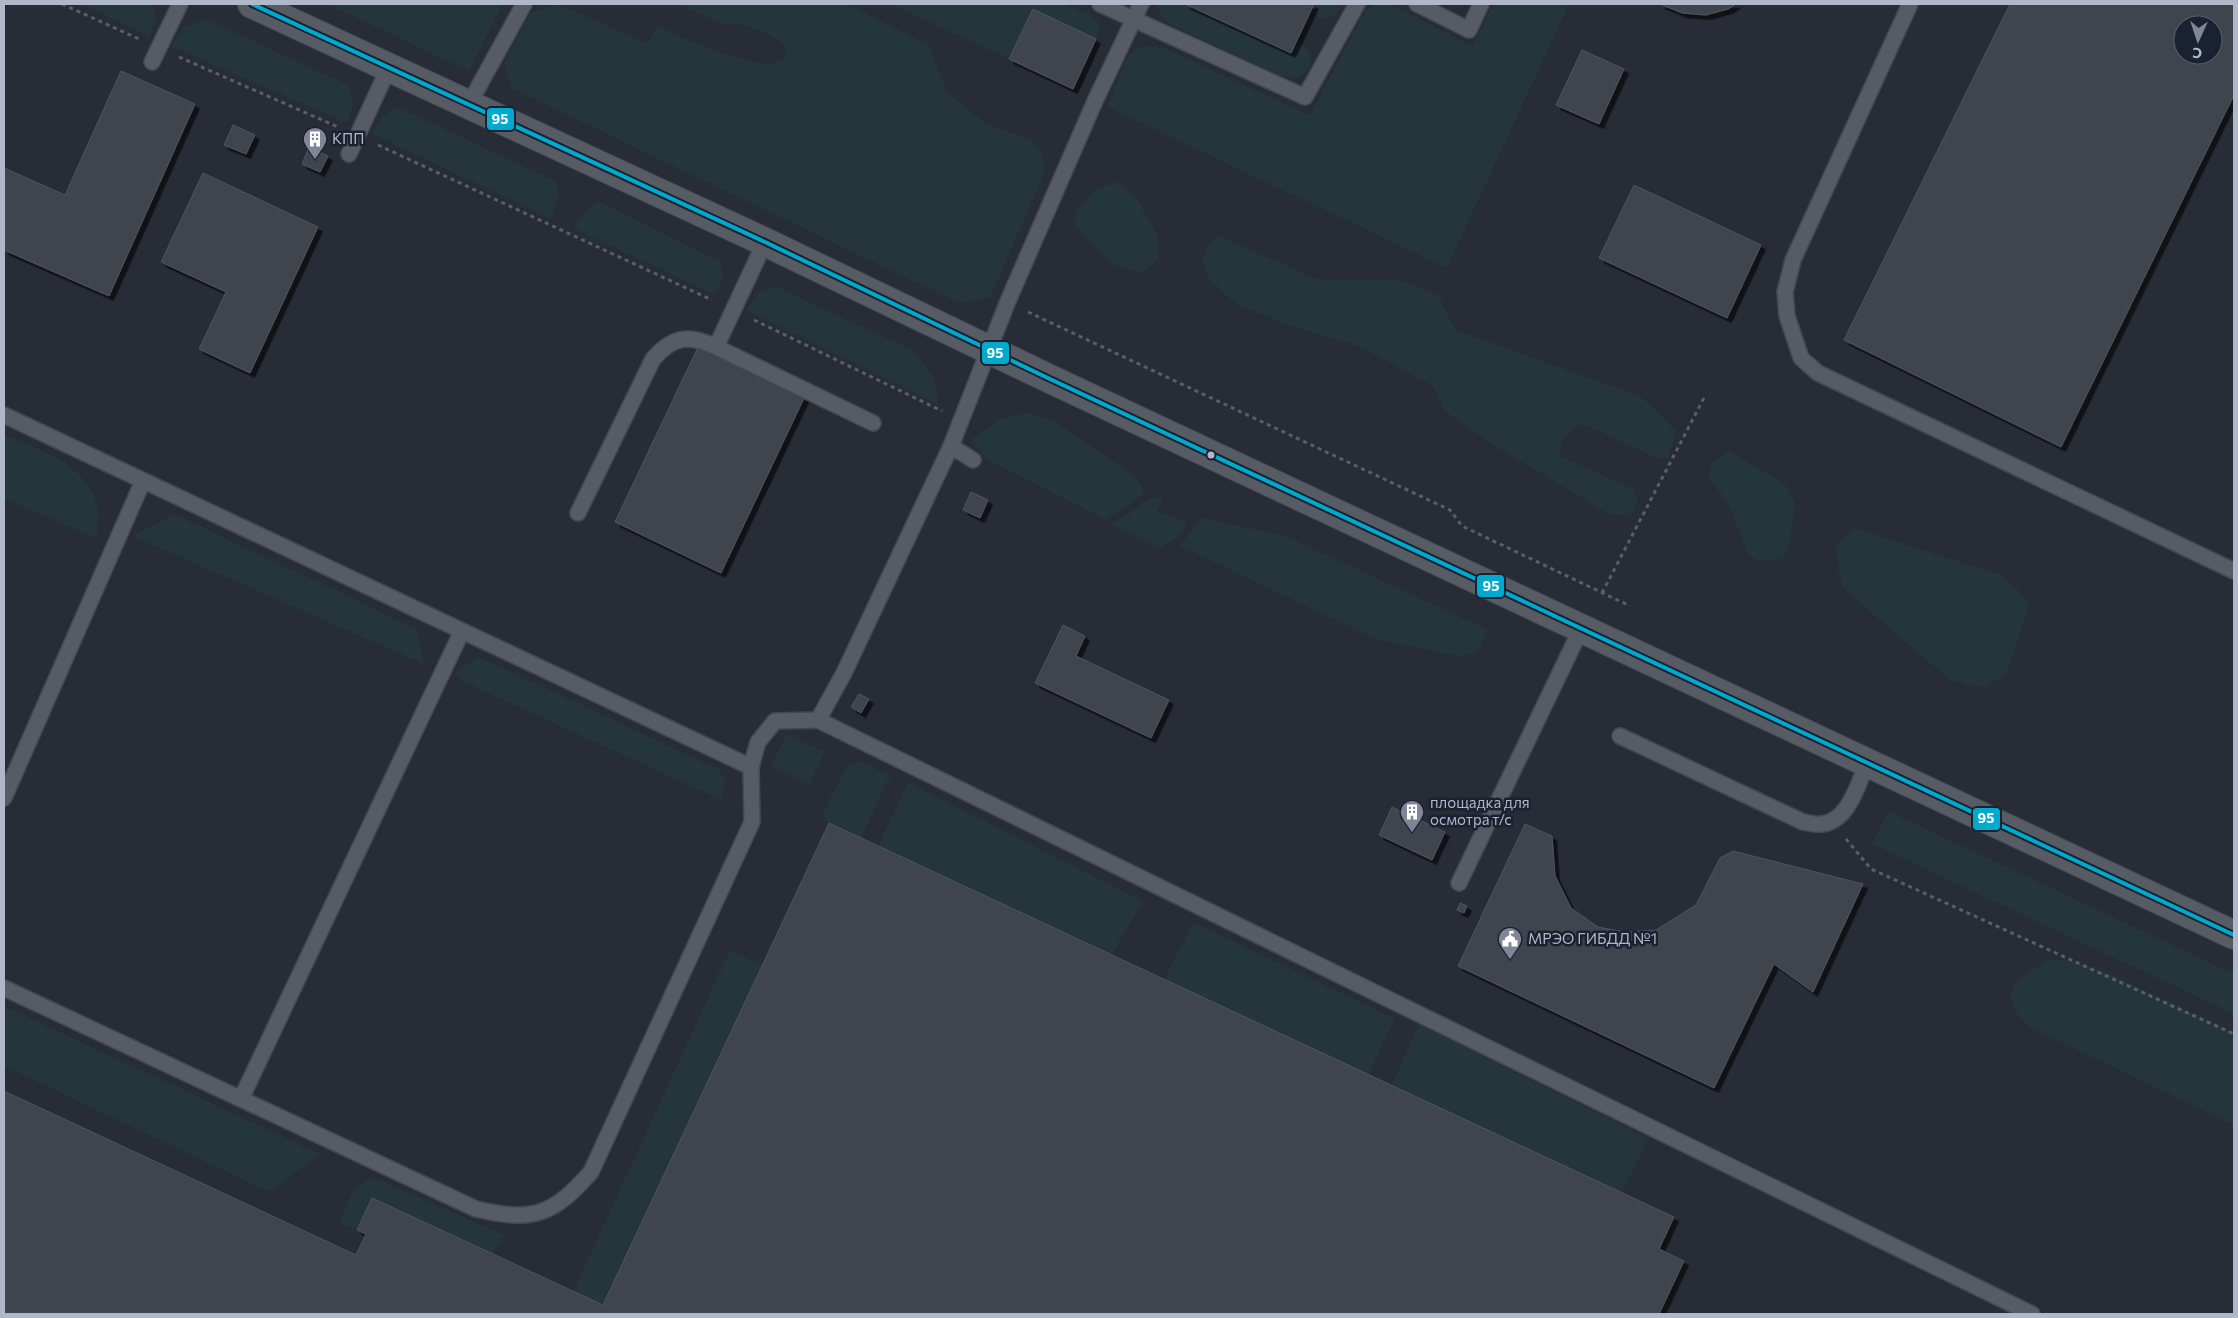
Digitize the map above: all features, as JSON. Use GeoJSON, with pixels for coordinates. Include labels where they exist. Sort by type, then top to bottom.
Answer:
{"type":"FeatureCollection","features":[{"type":"Feature","properties":{"kind":"street"},"geometry":{"type":"LineString","coordinates":[[252,4],[765,242],[1581,629],[2234,935]]}},
{"type":"Feature","properties":{"kind":"lane"},"geometry":{"type":"LineString","coordinates":[[155,55],[180,4]]}},
{"type":"Feature","properties":{"kind":"lane"},"geometry":{"type":"LineString","coordinates":[[469,104],[524,4]]}},
{"type":"Feature","properties":{"kind":"lane"},"geometry":{"type":"LineString","coordinates":[[1100,4],[1305,97],[1357,4]]}},
{"type":"Feature","properties":{"kind":"lane"},"geometry":{"type":"LineString","coordinates":[[818,720],[844,673],[951,446],[1008,301],[1095,101],[1141,4]]}},
{"type":"Feature","properties":{"kind":"lane"},"geometry":{"type":"LineString","coordinates":[[1416,4],[1468,30],[1481,4]]}},
{"type":"Feature","properties":{"kind":"lane"},"geometry":{"type":"LineString","coordinates":[[1910,4],[1793,260],[1785,292],[1787,316],[1801,358],[1818,373],[2234,571]]}},
{"type":"Feature","properties":{"kind":"lane"},"geometry":{"type":"LineString","coordinates":[[349,154],[389,67]]}},
{"type":"Feature","properties":{"kind":"lane"},"geometry":{"type":"LineString","coordinates":[[716,348],[765,242]]}},
{"type":"Feature","properties":{"kind":"lane"},"geometry":{"type":"LineString","coordinates":[[578,513],[653,360],[671,343],[682,339],[693,338],[716,348],[873,423]]}},
{"type":"Feature","properties":{"kind":"lane"},"geometry":{"type":"LineString","coordinates":[[4,415],[752,767]]}},
{"type":"Feature","properties":{"kind":"lane"},"geometry":{"type":"LineString","coordinates":[[951,446],[973,460]]}},
{"type":"Feature","properties":{"kind":"lane"},"geometry":{"type":"LineString","coordinates":[[4,798],[144,481]]}},
{"type":"Feature","properties":{"kind":"lane"},"geometry":{"type":"LineString","coordinates":[[1459,883],[1581,629]]}},
{"type":"Feature","properties":{"kind":"lane"},"geometry":{"type":"LineString","coordinates":[[241,1099],[462,631]]}},
{"type":"Feature","properties":{"kind":"lane"},"geometry":{"type":"LineString","coordinates":[[4,988],[476,1209],[509,1217],[542,1213],[570,1196],[591,1172],[752,822],[752,767],[758,742],[775,721],[818,720],[2032,1314]]}},
{"type":"Feature","properties":{"kind":"lane"},"geometry":{"type":"LineString","coordinates":[[1620,736],[1803,822],[1822,824],[1839,818],[1848,806],[1868,762]]}},
{"type":"Feature","properties":{"kind":"path"},"geometry":{"type":"LineString","coordinates":[[62,4],[155,55],[357,135],[733,310],[960,420]]}},
{"type":"Feature","properties":{"kind":"path"},"geometry":{"type":"LineString","coordinates":[[1008,301],[1081,338],[1450,510],[1462,526],[1630,606]]}},
{"type":"Feature","properties":{"kind":"path"},"geometry":{"type":"LineString","coordinates":[[1602,592],[1706,396]]}},
{"type":"Feature","properties":{"kind":"path"},"geometry":{"type":"LineString","coordinates":[[1831,821],[1871,869],[2234,1034]]}},
{"type":"Feature","properties":{"kind":"shaded area"},"geometry":{"type":"Polygon","coordinates":[[[81,4],[154,4],[156,20],[149,36],[81,4]]]}},
{"type":"Feature","properties":{"kind":"shaded area"},"geometry":{"type":"Polygon","coordinates":[[[327,4],[503,4],[469,71],[327,4]]]}},
{"type":"Feature","properties":{"kind":"shaded area"},"geometry":{"type":"Polygon","coordinates":[[[558,4],[648,44],[657,25],[678,36],[725,54],[768,65],[786,59],[785,45],[772,36],[739,23],[723,24],[678,4],[848,4],[929,45],[946,91],[985,123],[1031,140],[1042,154],[1046,169],[990,298],[959,303],[511,88],[504,62],[531,12],[558,4]]]}},
{"type":"Feature","properties":{"kind":"shaded area"},"geometry":{"type":"Polygon","coordinates":[[[891,4],[1066,4],[1092,16],[1100,26],[1096,39],[1033,9],[1009,59],[891,4]]]}},
{"type":"Feature","properties":{"kind":"shaded area"},"geometry":{"type":"Polygon","coordinates":[[[1156,4],[1185,4],[1290,53],[1297,40],[1305,46],[1312,57],[1308,70],[1299,78],[1280,76],[1172,25],[1161,16],[1156,4]]]}},
{"type":"Feature","properties":{"kind":"shaded area"},"geometry":{"type":"Polygon","coordinates":[[[1314,4],[1344,4],[1335,16],[1321,18],[1310,13],[1314,4]]]}},
{"type":"Feature","properties":{"kind":"shaded area"},"geometry":{"type":"Polygon","coordinates":[[[1390,4],[1473,47],[1493,4],[1569,4],[1447,268],[1108,107],[1123,67],[1131,53],[1138,47],[1149,46],[1163,48],[1310,115],[1366,10],[1375,5],[1390,4]]]}},
{"type":"Feature","properties":{"kind":"shaded area"},"geometry":{"type":"Polygon","coordinates":[[[206,19],[348,85],[353,104],[347,123],[171,46],[184,27],[206,19]]]}},
{"type":"Feature","properties":{"kind":"shaded area"},"geometry":{"type":"Polygon","coordinates":[[[398,107],[555,181],[559,193],[551,219],[371,133],[382,117],[398,107]]]}},
{"type":"Feature","properties":{"kind":"shaded area"},"geometry":{"type":"Polygon","coordinates":[[[1119,182],[1138,200],[1158,237],[1158,260],[1141,273],[1112,264],[1076,227],[1076,212],[1096,188],[1119,182]]]}},
{"type":"Feature","properties":{"kind":"shaded area"},"geometry":{"type":"Polygon","coordinates":[[[598,201],[721,262],[723,277],[715,295],[573,228],[584,212],[598,201]]]}},
{"type":"Feature","properties":{"kind":"shaded area"},"geometry":{"type":"Polygon","coordinates":[[[1217,235],[1317,279],[1400,280],[1437,295],[1456,330],[1640,396],[1676,430],[1668,457],[1655,457],[1583,424],[1569,432],[1561,445],[1560,456],[1633,489],[1638,501],[1631,516],[1609,514],[1490,443],[1444,410],[1433,386],[1358,346],[1282,323],[1237,304],[1210,281],[1202,260],[1209,244],[1217,235]]]}},
{"type":"Feature","properties":{"kind":"shaded area"},"geometry":{"type":"Polygon","coordinates":[[[775,286],[914,351],[934,378],[939,405],[747,310],[758,293],[775,286]]]}},
{"type":"Feature","properties":{"kind":"shaded area"},"geometry":{"type":"Polygon","coordinates":[[[1028,413],[1053,420],[1136,477],[1145,493],[1106,520],[986,459],[972,439],[998,420],[1028,413]]]}},
{"type":"Feature","properties":{"kind":"shaded area"},"geometry":{"type":"Polygon","coordinates":[[[4,434],[62,462],[86,482],[94,495],[98,511],[97,539],[4,498],[4,434]]]}},
{"type":"Feature","properties":{"kind":"shaded area"},"geometry":{"type":"Polygon","coordinates":[[[1729,451],[1785,484],[1795,503],[1789,549],[1781,559],[1758,561],[1747,553],[1731,509],[1709,478],[1711,463],[1729,451]]]}},
{"type":"Feature","properties":{"kind":"shaded area"},"geometry":{"type":"Polygon","coordinates":[[[1153,497],[1164,499],[1157,511],[1188,523],[1177,538],[1159,548],[1112,524],[1153,497]]]}},
{"type":"Feature","properties":{"kind":"shaded area"},"geometry":{"type":"Polygon","coordinates":[[[174,514],[417,629],[424,664],[132,536],[174,514]]]}},
{"type":"Feature","properties":{"kind":"shaded area"},"geometry":{"type":"Polygon","coordinates":[[[1201,518],[1286,536],[1488,630],[1478,650],[1461,657],[1376,639],[1180,546],[1201,518]]]}},
{"type":"Feature","properties":{"kind":"shaded area"},"geometry":{"type":"Polygon","coordinates":[[[1855,528],[2001,575],[2030,603],[2007,673],[1986,687],[1951,681],[1842,587],[1835,546],[1855,528]]]}},
{"type":"Feature","properties":{"kind":"shaded area"},"geometry":{"type":"Polygon","coordinates":[[[479,657],[720,770],[726,784],[721,800],[462,681],[455,672],[479,657]]]}},
{"type":"Feature","properties":{"kind":"shaded area"},"geometry":{"type":"Polygon","coordinates":[[[787,734],[825,752],[809,785],[771,766],[787,734]]]}},
{"type":"Feature","properties":{"kind":"shaded area"},"geometry":{"type":"Polygon","coordinates":[[[860,761],[890,776],[861,838],[829,823],[822,816],[847,767],[860,761]]]}},
{"type":"Feature","properties":{"kind":"shaded area"},"geometry":{"type":"Polygon","coordinates":[[[908,782],[1143,901],[1112,955],[878,846],[908,782]]]}},
{"type":"Feature","properties":{"kind":"shaded area"},"geometry":{"type":"Polygon","coordinates":[[[1888,811],[2234,974],[2234,1014],[1872,844],[1888,811]]]}},
{"type":"Feature","properties":{"kind":"shaded area"},"geometry":{"type":"Polygon","coordinates":[[[1194,922],[1395,1019],[1368,1075],[1164,980],[1194,922]]]}},
{"type":"Feature","properties":{"kind":"shaded area"},"geometry":{"type":"Polygon","coordinates":[[[730,950],[762,965],[603,1305],[573,1292],[730,950]]]}},
{"type":"Feature","properties":{"kind":"shaded area"},"geometry":{"type":"Polygon","coordinates":[[[2068,960],[2113,975],[2234,1033],[2234,1125],[2031,1028],[2016,1014],[2010,994],[2017,980],[2046,961],[2068,960]]]}},
{"type":"Feature","properties":{"kind":"shaded area"},"geometry":{"type":"Polygon","coordinates":[[[4,1006],[320,1154],[269,1192],[4,1066],[4,1006]]]}},
{"type":"Feature","properties":{"kind":"shaded area"},"geometry":{"type":"Polygon","coordinates":[[[1419,1024],[1649,1139],[1622,1193],[1391,1086],[1419,1024]]]}},
{"type":"Feature","properties":{"kind":"shaded area"},"geometry":{"type":"Polygon","coordinates":[[[375,1178],[504,1235],[493,1254],[372,1198],[357,1230],[340,1223],[348,1201],[355,1189],[360,1184],[375,1178]]]}},
{"type":"Feature","properties":{"kind":"building"},"geometry":{"type":"Polygon","coordinates":[[[1185,4],[1314,4],[1291,53],[1185,4]]]}},
{"type":"Feature","properties":{"kind":"building"},"geometry":{"type":"Polygon","coordinates":[[[1660,4],[1736,4],[1728,9],[1706,15],[1682,13],[1660,4]]]}},
{"type":"Feature","properties":{"kind":"building"},"geometry":{"type":"Polygon","coordinates":[[[2010,4],[2234,4],[2234,95],[2061,447],[1844,340],[2010,4]]]}},
{"type":"Feature","properties":{"kind":"building"},"geometry":{"type":"Polygon","coordinates":[[[1033,9],[1096,39],[1073,89],[1009,59],[1033,9]]]}},
{"type":"Feature","properties":{"kind":"building"},"geometry":{"type":"Polygon","coordinates":[[[1582,50],[1624,69],[1599,124],[1556,105],[1582,50]]]}},
{"type":"Feature","properties":{"kind":"building"},"geometry":{"type":"Polygon","coordinates":[[[121,71],[195,104],[109,296],[4,250],[4,168],[65,195],[121,71]]]}},
{"type":"Feature","properties":{"kind":"building"},"geometry":{"type":"Polygon","coordinates":[[[233,125],[255,135],[246,154],[224,145],[233,125]]]}},
{"type":"Feature","properties":{"kind":"building","name":"КПП"},"geometry":{"type":"Polygon","coordinates":[[[309,147],[328,156],[320,172],[302,164],[309,147]]]}},
{"type":"Feature","properties":{"kind":"building"},"geometry":{"type":"Polygon","coordinates":[[[203,173],[318,227],[250,373],[199,349],[226,292],[161,262],[203,173]]]}},
{"type":"Feature","properties":{"kind":"building"},"geometry":{"type":"Polygon","coordinates":[[[1634,185],[1761,245],[1727,318],[1599,258],[1634,185]]]}},
{"type":"Feature","properties":{"kind":"building"},"geometry":{"type":"Polygon","coordinates":[[[699,345],[805,396],[721,573],[615,522],[699,345]]]}},
{"type":"Feature","properties":{"kind":"building"},"geometry":{"type":"Polygon","coordinates":[[[971,492],[988,500],[980,518],[963,510],[971,492]]]}},
{"type":"Feature","properties":{"kind":"building"},"geometry":{"type":"Polygon","coordinates":[[[1063,625],[1085,636],[1076,656],[1169,700],[1151,738],[1035,683],[1063,625]]]}},
{"type":"Feature","properties":{"kind":"building"},"geometry":{"type":"Polygon","coordinates":[[[859,694],[869,699],[861,713],[851,707],[859,694]]]}},
{"type":"Feature","properties":{"kind":"building","name":"площадка для осмотра т/с"},"geometry":{"type":"Polygon","coordinates":[[[1392,807],[1445,832],[1432,860],[1379,835],[1392,807]]]}},
{"type":"Feature","properties":{"kind":"building"},"geometry":{"type":"Polygon","coordinates":[[[829,823],[1674,1217],[1659,1249],[1684,1261],[1659,1314],[4,1314],[4,1091],[356,1255],[366,1234],[357,1230],[372,1198],[603,1305],[829,823]]]}},
{"type":"Feature","properties":{"kind":"building"},"geometry":{"type":"Polygon","coordinates":[[[1525,824],[1552,836],[1555,876],[1571,908],[1598,927],[1608,929],[1626,932],[1656,930],[1696,905],[1720,858],[1733,851],[1863,884],[1813,992],[1774,964],[1714,1088],[1458,966],[1525,824]]]}},
{"type":"Feature","properties":{"kind":"building"},"geometry":{"type":"Polygon","coordinates":[[[1460,903],[1467,906],[1464,913],[1457,910],[1460,903]]]}},
{"type":"Feature","properties":{"kind":"transit line","name":"95"},"geometry":{"type":"LineString","coordinates":[[252,4],[765,242],[1050,379],[2234,935]]}},
{"type":"Feature","properties":{"kind":"place","name":"КПП"},"geometry":{"type":"Point","coordinates":[315,160]}},
{"type":"Feature","properties":{"kind":"place","name":"площадка для осмотра т/с"},"geometry":{"type":"Point","coordinates":[1412,833]}},
{"type":"Feature","properties":{"kind":"place","name":"МРЭО ГИБДД №1"},"geometry":{"type":"Point","coordinates":[1510,960]}}]}
